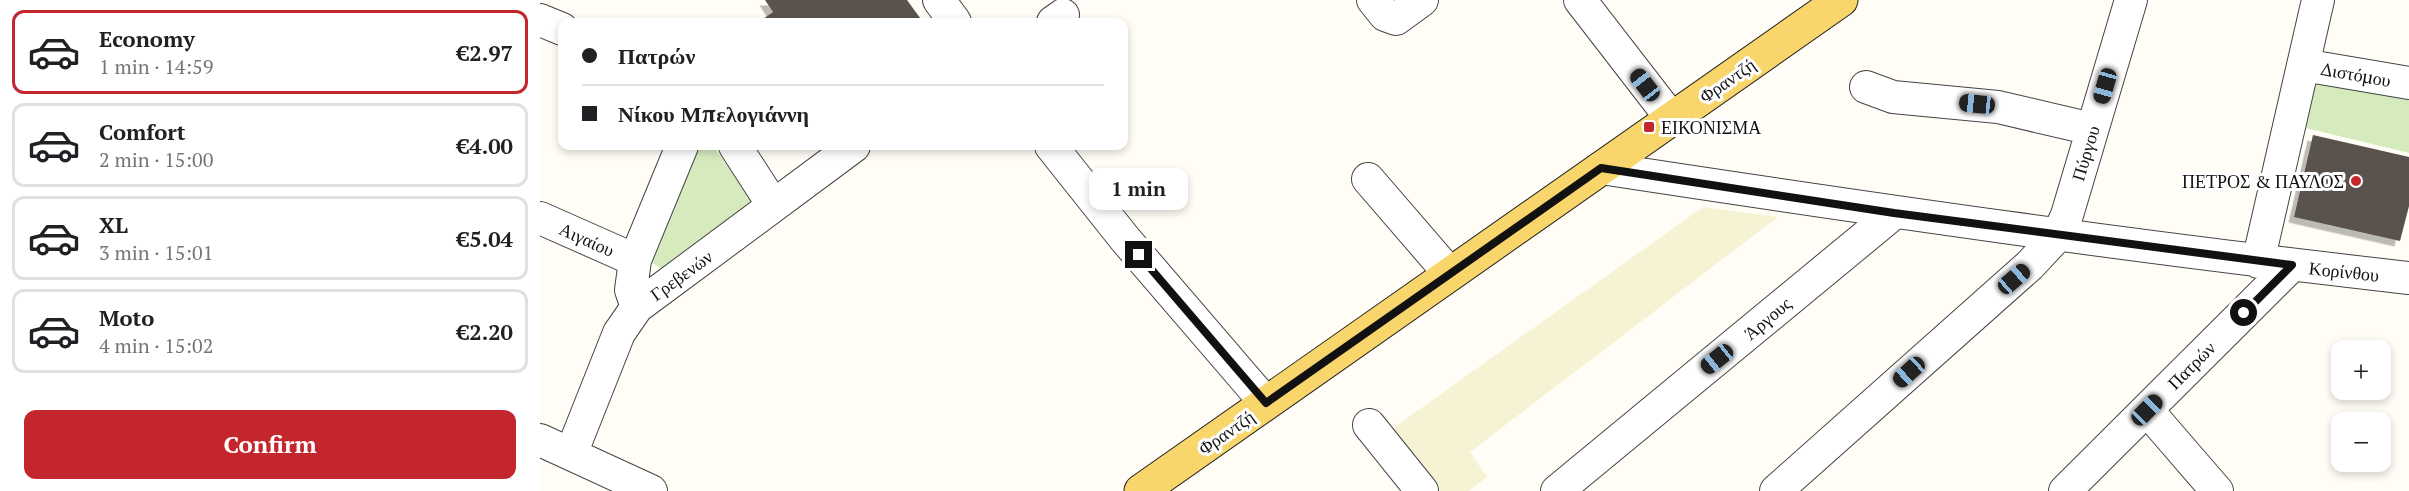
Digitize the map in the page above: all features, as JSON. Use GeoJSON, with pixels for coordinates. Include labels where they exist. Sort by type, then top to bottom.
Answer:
{"type":"FeatureCollection","features":[{"type":"Feature","properties":{"kind":"main road","name":"Φραντζή"},"geometry":{"type":"LineString","coordinates":[[1141,491],[1841,0]]}},
{"type":"Feature","properties":{"kind":"street"},"geometry":{"type":"LineString","coordinates":[[939,0],[952,18]]}},
{"type":"Feature","properties":{"kind":"street"},"geometry":{"type":"LineString","coordinates":[[1373,0],[1385,15],[1396,19],[1422,0]]}},
{"type":"Feature","properties":{"kind":"street"},"geometry":{"type":"LineString","coordinates":[[1580,0],[1672,119]]}},
{"type":"Feature","properties":{"kind":"street","name":"Πύργου"},"geometry":{"type":"LineString","coordinates":[[2058,235],[2067,215],[2131,0]]}},
{"type":"Feature","properties":{"kind":"street"},"geometry":{"type":"LineString","coordinates":[[2258,262],[2318,0]]}},
{"type":"Feature","properties":{"kind":"street"},"geometry":{"type":"LineString","coordinates":[[540,20],[558,27]]}},
{"type":"Feature","properties":{"kind":"street","name":"Διστόμου"},"geometry":{"type":"LineString","coordinates":[[2303,65],[2409,83]]}},
{"type":"Feature","properties":{"kind":"street"},"geometry":{"type":"LineString","coordinates":[[1866,87],[1893,98],[1998,107],[2092,129]]}},
{"type":"Feature","properties":{"kind":"street"},"geometry":{"type":"LineString","coordinates":[[637,307],[631,290],[634,260],[679,150]]}},
{"type":"Feature","properties":{"kind":"street"},"geometry":{"type":"LineString","coordinates":[[738,150],[773,205]]}},
{"type":"Feature","properties":{"kind":"street","name":"Γρεβενών"},"geometry":{"type":"LineString","coordinates":[[571,454],[619,333],[637,307],[849,150]]}},
{"type":"Feature","properties":{"kind":"street"},"geometry":{"type":"LineString","coordinates":[[1054,150],[1125,239],[1266,403]]}},
{"type":"Feature","properties":{"kind":"street","name":"Κορίνθου"},"geometry":{"type":"LineString","coordinates":[[1601,168],[1894,213],[2258,262],[2409,278]]}},
{"type":"Feature","properties":{"kind":"street"},"geometry":{"type":"LineString","coordinates":[[1368,179],[1450,274]]}},
{"type":"Feature","properties":{"kind":"street","name":"Άργους"},"geometry":{"type":"LineString","coordinates":[[1557,491],[1894,213]]}},
{"type":"Feature","properties":{"kind":"street","name":"Αιγαίου"},"geometry":{"type":"LineString","coordinates":[[540,218],[634,260]]}},
{"type":"Feature","properties":{"kind":"street"},"geometry":{"type":"LineString","coordinates":[[1776,491],[2030,264],[2058,235]]}},
{"type":"Feature","properties":{"kind":"street","name":"Πατρών"},"geometry":{"type":"LineString","coordinates":[[2065,491],[2292,265]]}},
{"type":"Feature","properties":{"kind":"street"},"geometry":{"type":"LineString","coordinates":[[2147,410],[2217,491]]}},
{"type":"Feature","properties":{"kind":"street"},"geometry":{"type":"LineString","coordinates":[[1369,425],[1422,491]]}},
{"type":"Feature","properties":{"kind":"street"},"geometry":{"type":"LineString","coordinates":[[540,440],[651,491]]}},
{"type":"Feature","properties":{"kind":"shaded area"},"geometry":{"type":"Polygon","coordinates":[[[1703,207],[1778,217],[1470,452],[1487,477],[1469,491],[1436,491],[1385,434],[1703,207]]]}},
{"type":"Feature","properties":{"kind":"green space"},"geometry":{"type":"Polygon","coordinates":[[[2318,73],[2409,89],[2409,153],[2306,128],[2318,73]]]}},
{"type":"Feature","properties":{"kind":"green space"},"geometry":{"type":"Polygon","coordinates":[[[695,150],[716,150],[763,215],[675,276],[652,263],[695,150]]]}},
{"type":"Feature","properties":{"kind":"building"},"geometry":{"type":"Polygon","coordinates":[[[765,0],[907,0],[920,18],[765,18],[773,12],[765,0]]]}},
{"type":"Feature","properties":{"kind":"building","name":"ΠΕΤΡΟΣ & ΠΑΥΛΟΣ"},"geometry":{"type":"Polygon","coordinates":[[[2313,135],[2409,157],[2409,206],[2400,241],[2294,217],[2313,135]]]}},
{"type":"Feature","properties":{"kind":"place","name":"ΕΙΚΟΝΙΣΜΑ"},"geometry":{"type":"Point","coordinates":[1649,127]}},
{"type":"Feature","properties":{"kind":"place","name":"ΠΕΤΡΟΣ & ΠΑΥΛΟΣ"},"geometry":{"type":"Point","coordinates":[2356,181]}},
{"type":"Feature","properties":{"kind":"route"},"geometry":{"type":"LineString","coordinates":[[1139,255],[1266,403],[1601,168],[1894,213],[2292,265],[2244,313]]}}]}
